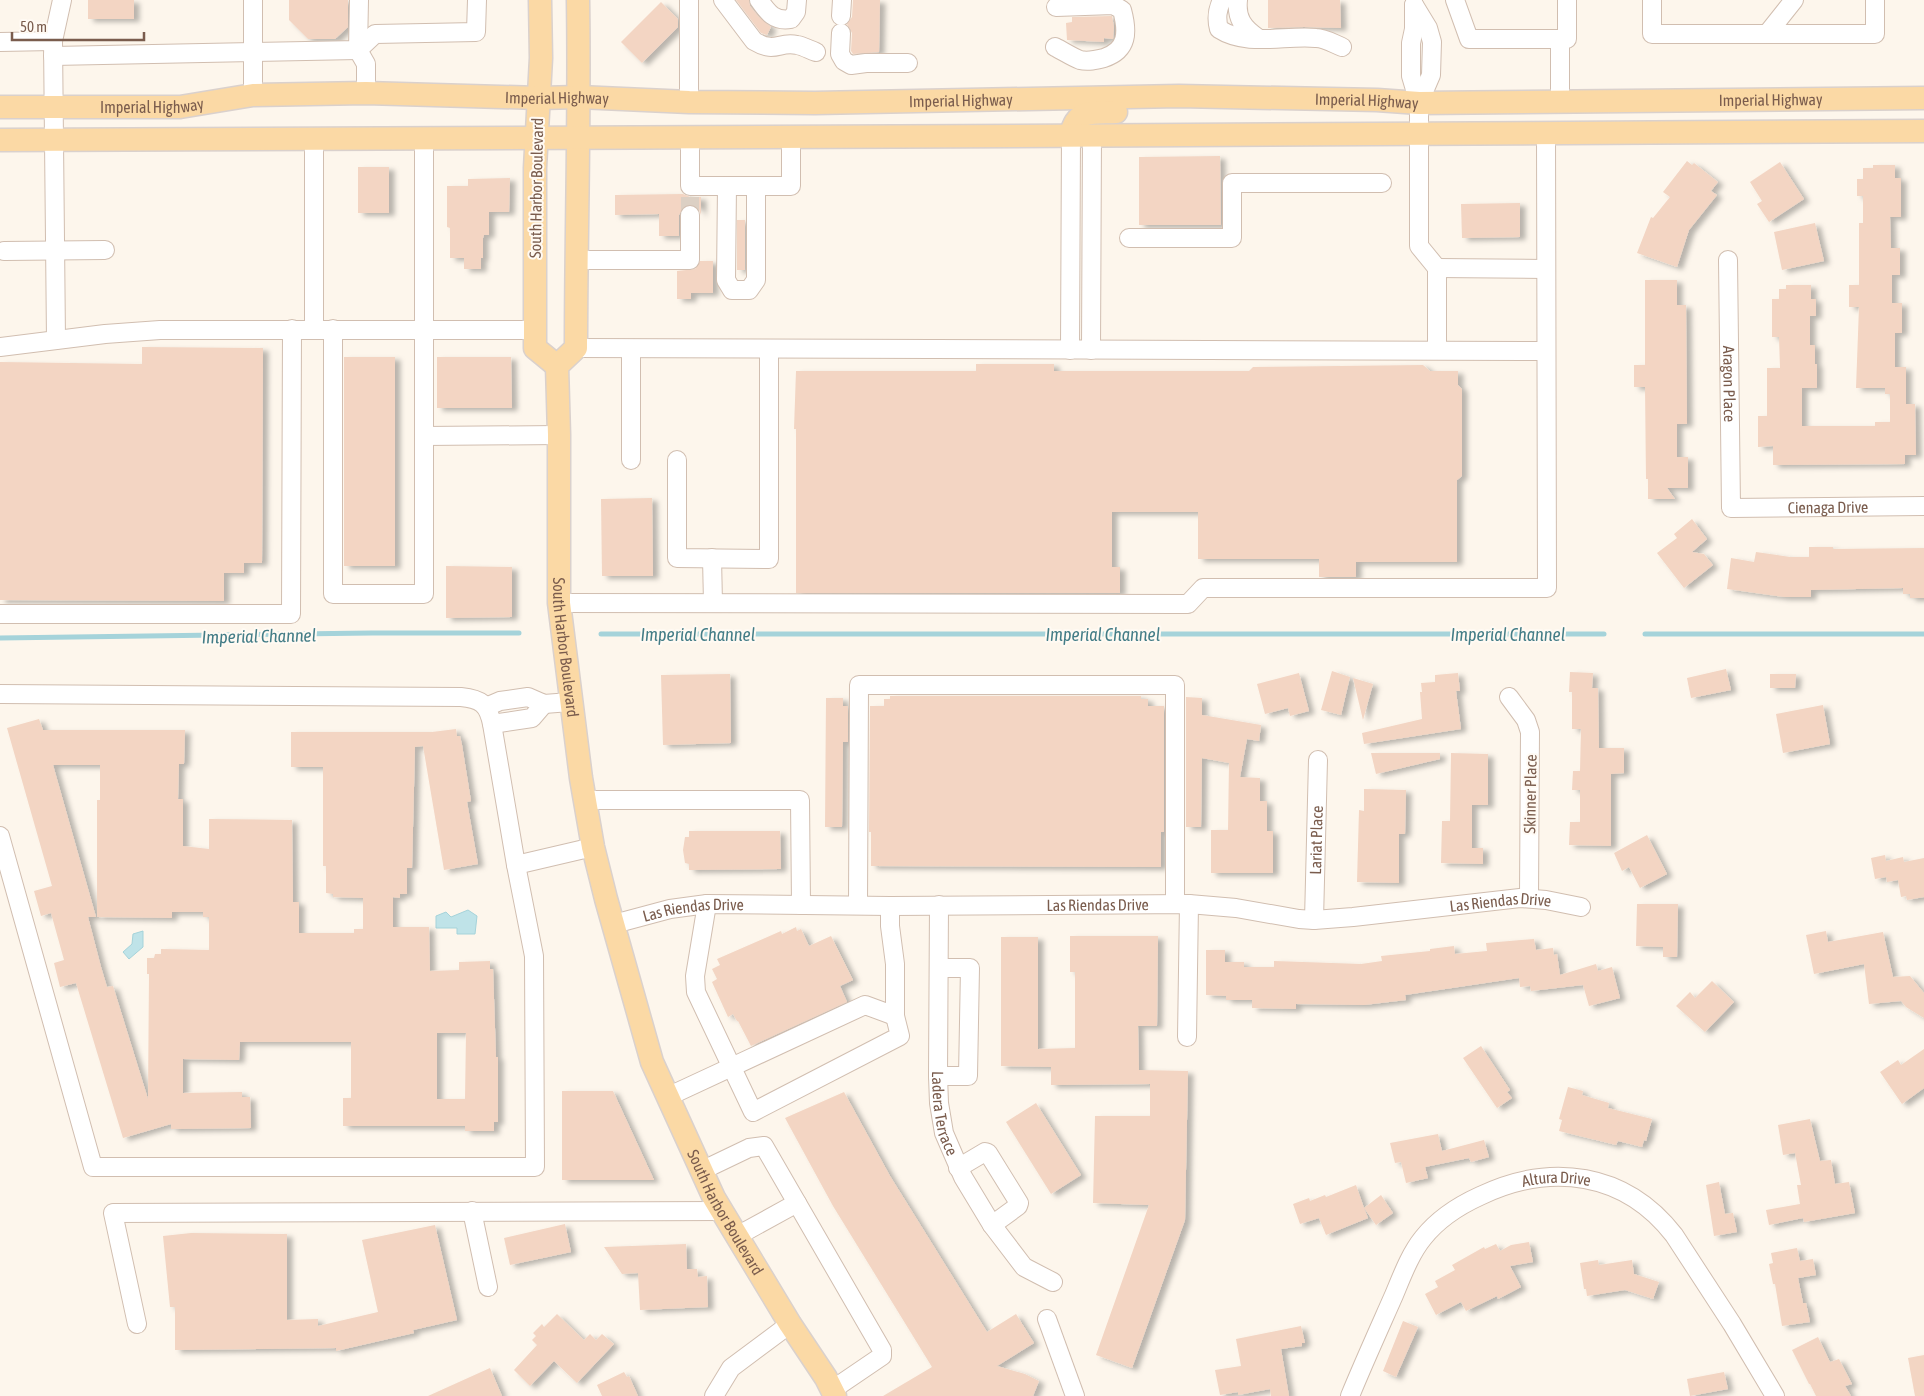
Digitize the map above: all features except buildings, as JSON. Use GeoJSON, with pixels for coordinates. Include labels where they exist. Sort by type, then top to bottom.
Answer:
{"type":"FeatureCollection","features":[{"type":"Feature","properties":{"kind":"main road","name":"South Harbor Boulevard"},"geometry":{"type":"LineString","coordinates":[[540,0],[539,98],[536,138],[535,348],[557,366],[559,603],[570,702],[584,800],[606,899],[652,1062],[714,1198],[833,1393]]}},
{"type":"Feature","properties":{"kind":"main road"},"geometry":{"type":"LineString","coordinates":[[557,366],[576,348],[579,97],[578,0]]}},
{"type":"Feature","properties":{"kind":"main road","name":"Imperial Highway"},"geometry":{"type":"LineString","coordinates":[[0,107],[180,107],[253,95],[366,93],[539,98],[579,97],[689,102],[815,103],[1006,98],[1208,97],[1377,100],[1419,103],[1924,98]]}},
{"type":"Feature","properties":{"kind":"main road"},"geometry":{"type":"LineString","coordinates":[[1082,135],[1076,120],[1088,113],[1180,112],[1188,110],[1208,97]]}},
{"type":"Feature","properties":{"kind":"main road","name":"Imperial Highway"},"geometry":{"type":"LineString","coordinates":[[0,140],[314,137],[1419,135],[1924,131]]}},
{"type":"Feature","properties":{"kind":"street"},"geometry":{"type":"LineString","coordinates":[[56,340],[53,48],[62,0]]}},
{"type":"Feature","properties":{"kind":"street"},"geometry":{"type":"LineString","coordinates":[[253,0],[253,95]]}},
{"type":"Feature","properties":{"kind":"street"},"geometry":{"type":"LineString","coordinates":[[359,0],[358,50],[366,64],[366,93]]}},
{"type":"Feature","properties":{"kind":"street"},"geometry":{"type":"LineString","coordinates":[[0,42],[53,48],[253,52],[358,50],[375,34],[476,32],[476,0]]}},
{"type":"Feature","properties":{"kind":"street"},"geometry":{"type":"LineString","coordinates":[[689,0],[689,102]]}},
{"type":"Feature","properties":{"kind":"street"},"geometry":{"type":"LineString","coordinates":[[723,0],[754,41],[766,48],[797,45],[816,52]]}},
{"type":"Feature","properties":{"kind":"street"},"geometry":{"type":"LineString","coordinates":[[759,0],[767,12],[776,19],[783,20],[792,19],[796,12],[797,0]]}},
{"type":"Feature","properties":{"kind":"street"},"geometry":{"type":"LineString","coordinates":[[1222,0],[1218,7],[1216,20],[1219,29],[1228,35],[1244,38],[1318,38],[1342,47]]}},
{"type":"Feature","properties":{"kind":"street"},"geometry":{"type":"LineString","coordinates":[[1238,0],[1238,14],[1241,22],[1246,30],[1258,38]]}},
{"type":"Feature","properties":{"kind":"street"},"geometry":{"type":"LineString","coordinates":[[1455,0],[1468,39],[1567,39],[1567,0]]}},
{"type":"Feature","properties":{"kind":"street"},"geometry":{"type":"LineString","coordinates":[[1652,0],[1652,34],[1875,34],[1875,0]]}},
{"type":"Feature","properties":{"kind":"street"},"geometry":{"type":"LineString","coordinates":[[1767,34],[1794,0]]}},
{"type":"Feature","properties":{"kind":"street"},"geometry":{"type":"LineString","coordinates":[[1413,3],[1414,29],[1411,43],[1411,76],[1419,103],[1419,246],[1437,268],[1437,350]]}},
{"type":"Feature","properties":{"kind":"street"},"geometry":{"type":"LineString","coordinates":[[1055,47],[1080,60],[1092,60],[1117,53],[1122,46],[1125,34],[1122,10],[1113,5],[1056,7]]}},
{"type":"Feature","properties":{"kind":"street"},"geometry":{"type":"LineString","coordinates":[[841,16],[840,54],[844,60],[851,65],[866,63],[908,64]]}},
{"type":"Feature","properties":{"kind":"street"},"geometry":{"type":"LineString","coordinates":[[1560,39],[1560,102]]}},
{"type":"Feature","properties":{"kind":"street"},"geometry":{"type":"LineString","coordinates":[[559,603],[1188,604],[1203,588],[1547,588],[1546,134]]}},
{"type":"Feature","properties":{"kind":"street"},"geometry":{"type":"LineString","coordinates":[[1070,350],[1082,135]]}},
{"type":"Feature","properties":{"kind":"street"},"geometry":{"type":"LineString","coordinates":[[1082,135],[1091,350]]}},
{"type":"Feature","properties":{"kind":"street"},"geometry":{"type":"LineString","coordinates":[[314,137],[314,330]]}},
{"type":"Feature","properties":{"kind":"street"},"geometry":{"type":"LineString","coordinates":[[333,330],[333,594],[424,594],[424,137]]}},
{"type":"Feature","properties":{"kind":"street"},"geometry":{"type":"LineString","coordinates":[[690,137],[690,190],[727,186],[790,186],[790,137]]}},
{"type":"Feature","properties":{"kind":"street"},"geometry":{"type":"LineString","coordinates":[[1129,238],[1232,238],[1232,183],[1382,183]]}},
{"type":"Feature","properties":{"kind":"street"},"geometry":{"type":"LineString","coordinates":[[727,186],[726,280],[732,290],[749,290],[756,280],[756,186]]}},
{"type":"Feature","properties":{"kind":"street"},"geometry":{"type":"LineString","coordinates":[[576,260],[690,260],[690,216]]}},
{"type":"Feature","properties":{"kind":"street"},"geometry":{"type":"LineString","coordinates":[[4,251],[105,250]]}},
{"type":"Feature","properties":{"kind":"street","name":"Aragon Place"},"geometry":{"type":"LineString","coordinates":[[1728,260],[1731,508]]}},
{"type":"Feature","properties":{"kind":"street"},"geometry":{"type":"LineString","coordinates":[[1437,268],[1546,269]]}},
{"type":"Feature","properties":{"kind":"street"},"geometry":{"type":"LineString","coordinates":[[0,347],[160,330],[535,330]]}},
{"type":"Feature","properties":{"kind":"street"},"geometry":{"type":"LineString","coordinates":[[0,614],[291,614],[292,330]]}},
{"type":"Feature","properties":{"kind":"street"},"geometry":{"type":"LineString","coordinates":[[576,348],[1546,351]]}},
{"type":"Feature","properties":{"kind":"street"},"geometry":{"type":"LineString","coordinates":[[631,349],[631,460]]}},
{"type":"Feature","properties":{"kind":"street"},"geometry":{"type":"LineString","coordinates":[[676,460],[676,558],[769,559],[769,349]]}},
{"type":"Feature","properties":{"kind":"street"},"geometry":{"type":"LineString","coordinates":[[424,436],[559,435]]}},
{"type":"Feature","properties":{"kind":"street","name":"Cienaga Drive"},"geometry":{"type":"LineString","coordinates":[[1731,508],[1924,506]]}},
{"type":"Feature","properties":{"kind":"street"},"geometry":{"type":"LineString","coordinates":[[712,558],[713,603]]}},
{"type":"Feature","properties":{"kind":"street"},"geometry":{"type":"LineString","coordinates":[[858,905],[859,684],[1175,685],[1188,1037]]}},
{"type":"Feature","properties":{"kind":"street"},"geometry":{"type":"LineString","coordinates":[[0,694],[476,698],[486,707],[492,724],[516,865],[534,956],[535,1167],[93,1167],[0,836]]}},
{"type":"Feature","properties":{"kind":"street"},"geometry":{"type":"LineString","coordinates":[[486,707],[500,701],[528,697],[544,704],[570,702]]}},
{"type":"Feature","properties":{"kind":"street","name":"Skinner Place"},"geometry":{"type":"LineString","coordinates":[[1509,697],[1526,720],[1530,732],[1529,898]]}},
{"type":"Feature","properties":{"kind":"street"},"geometry":{"type":"LineString","coordinates":[[492,724],[532,718],[544,704]]}},
{"type":"Feature","properties":{"kind":"street","name":"Lariat Place"},"geometry":{"type":"LineString","coordinates":[[1314,920],[1318,760]]}},
{"type":"Feature","properties":{"kind":"street"},"geometry":{"type":"LineString","coordinates":[[584,800],[800,800],[801,905]]}},
{"type":"Feature","properties":{"kind":"street"},"geometry":{"type":"LineString","coordinates":[[516,865],[594,847]]}},
{"type":"Feature","properties":{"kind":"street","name":"Las Riendas Drive"},"geometry":{"type":"LineString","coordinates":[[614,924],[670,908],[707,904],[890,906],[1182,904],[1236,908],[1314,920],[1529,898],[1581,907]]}},
{"type":"Feature","properties":{"kind":"street"},"geometry":{"type":"LineString","coordinates":[[707,904],[695,976],[696,992],[753,1112],[900,1036],[895,1016],[895,964],[890,926],[890,906]]}},
{"type":"Feature","properties":{"kind":"street","name":"Ladera Terrace"},"geometry":{"type":"LineString","coordinates":[[939,905],[938,1076],[939,1103],[944,1133],[958,1168],[992,1224],[1024,1267],[1053,1282]]}},
{"type":"Feature","properties":{"kind":"street"},"geometry":{"type":"LineString","coordinates":[[938,1076],[968,1076],[970,968],[939,968]]}},
{"type":"Feature","properties":{"kind":"street"},"geometry":{"type":"LineString","coordinates":[[668,1097],[865,1005],[895,1016]]}},
{"type":"Feature","properties":{"kind":"street"},"geometry":{"type":"LineString","coordinates":[[701,1171],[749,1148],[764,1146],[882,1350],[882,1356],[833,1393]]}},
{"type":"Feature","properties":{"kind":"street"},"geometry":{"type":"LineString","coordinates":[[958,1168],[985,1152],[988,1153],[1019,1203],[1018,1206],[992,1224]]}},
{"type":"Feature","properties":{"kind":"street","name":"Altura Drive"},"geometry":{"type":"LineString","coordinates":[[1350,1396],[1413,1253],[1432,1228],[1460,1206],[1492,1190],[1529,1179],[1553,1176],[1581,1178],[1609,1185],[1630,1195],[1643,1204],[1666,1226],[1720,1305],[1775,1396]]}},
{"type":"Feature","properties":{"kind":"street"},"geometry":{"type":"LineString","coordinates":[[737,1236],[797,1203]]}},
{"type":"Feature","properties":{"kind":"street"},"geometry":{"type":"LineString","coordinates":[[472,1211],[488,1287]]}},
{"type":"Feature","properties":{"kind":"street"},"geometry":{"type":"LineString","coordinates":[[138,1324],[113,1213],[722,1211]]}},
{"type":"Feature","properties":{"kind":"street"},"geometry":{"type":"LineString","coordinates":[[1047,1319],[1074,1396]]}},
{"type":"Feature","properties":{"kind":"street"},"geometry":{"type":"LineString","coordinates":[[714,1396],[732,1368],[790,1324]]}},
{"type":"Feature","properties":{"kind":"water"},"geometry":{"type":"Polygon","coordinates":[[[468,910],[477,916],[475,934],[457,934],[457,928],[436,928],[436,916],[446,912],[451,917],[468,910]]]}},
{"type":"Feature","properties":{"kind":"water"},"geometry":{"type":"Polygon","coordinates":[[[143,931],[143,947],[129,959],[123,952],[132,944],[133,934],[143,931]]]}},
{"type":"Feature","properties":{"kind":"waterway","name":"Imperial Channel"},"geometry":{"type":"LineString","coordinates":[[0,638],[519,633]]}},
{"type":"Feature","properties":{"kind":"waterway","name":"Imperial Channel"},"geometry":{"type":"LineString","coordinates":[[601,634],[1604,634]]}},
{"type":"Feature","properties":{"kind":"waterway","name":"Imperial Channel"},"geometry":{"type":"LineString","coordinates":[[1645,634],[1924,634]]}},
{"type":"Feature","properties":{"kind":"tunnel"},"geometry":{"type":"LineString","coordinates":[[690,194],[690,215]]}}]}
